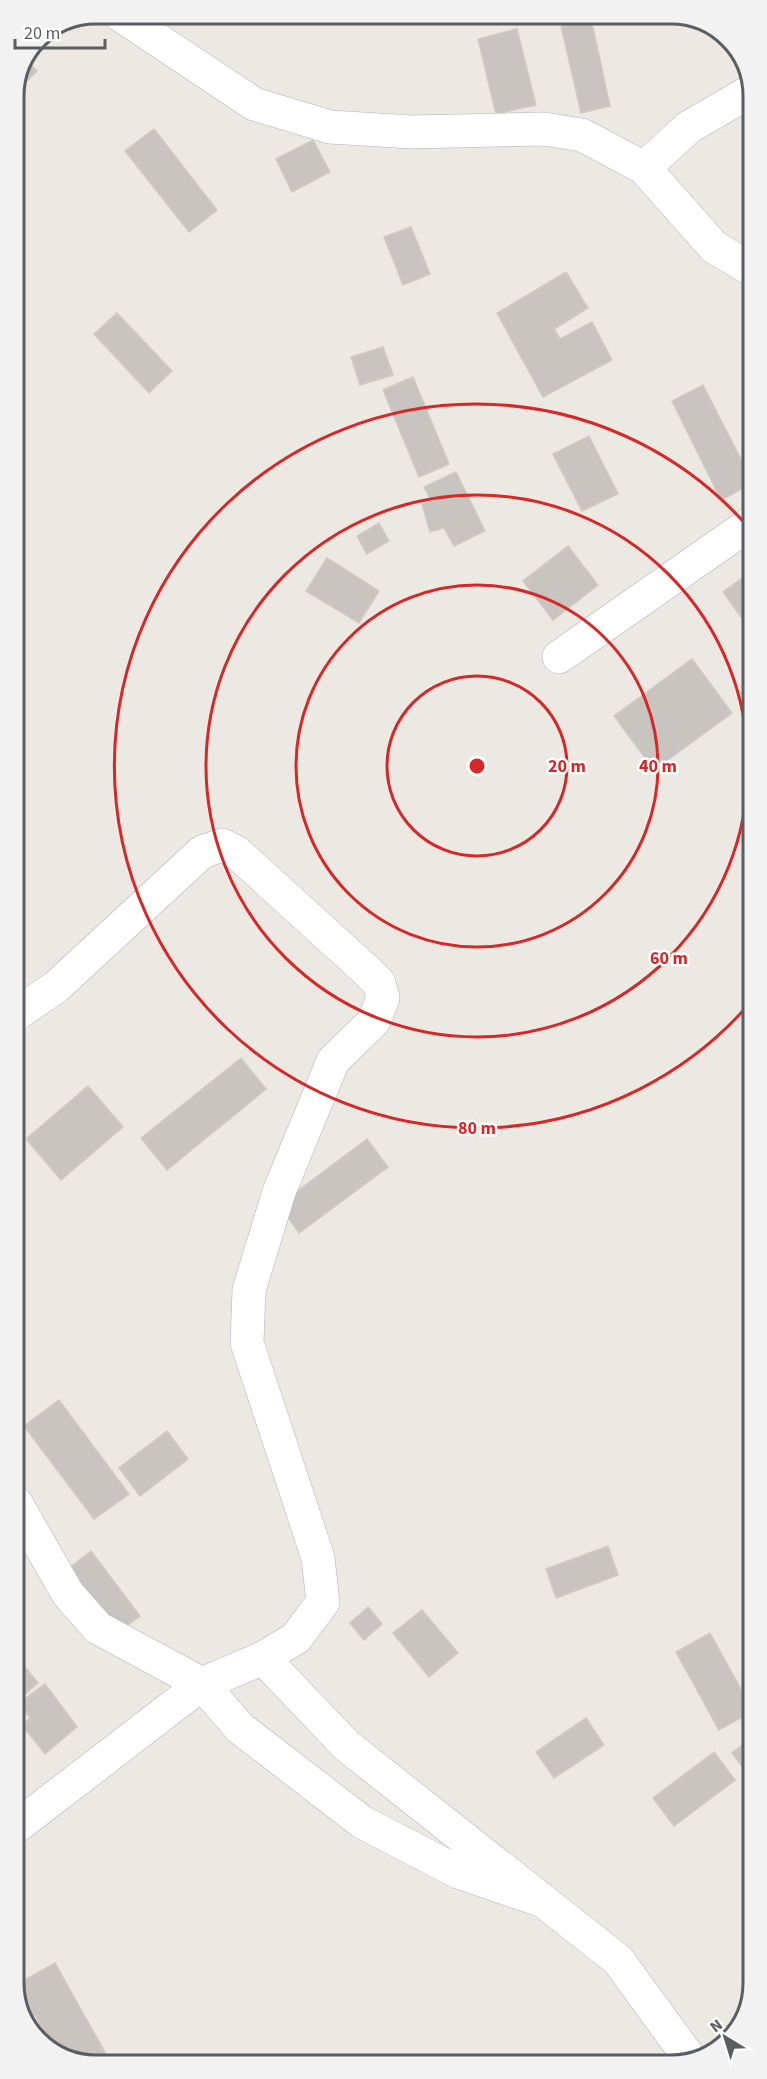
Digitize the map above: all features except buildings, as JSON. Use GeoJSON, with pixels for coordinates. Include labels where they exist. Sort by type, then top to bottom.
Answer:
{"type":"FeatureCollection","features":[{"type":"Feature","properties":{"kind":"street"},"geometry":{"type":"LineString","coordinates":[[134,24],[254,104],[330,127],[412,132],[544,129],[582,135],[644,168],[714,247],[743,263]]}},
{"type":"Feature","properties":{"kind":"street"},"geometry":{"type":"LineString","coordinates":[[644,168],[689,127],[743,97]]}},
{"type":"Feature","properties":{"kind":"street"},"geometry":{"type":"LineString","coordinates":[[559,657],[743,530]]}},
{"type":"Feature","properties":{"kind":"street"},"geometry":{"type":"LineString","coordinates":[[24,1009],[56,987],[202,852],[222,846],[236,852],[379,983],[384,998],[374,1021],[333,1061],[279,1192],[249,1290],[247,1343],[318,1558],[323,1602],[296,1638],[263,1658],[202,1684],[24,1821]]}},
{"type":"Feature","properties":{"kind":"street"},"geometry":{"type":"LineString","coordinates":[[24,1517],[68,1594],[98,1628],[202,1684],[240,1728],[362,1822],[458,1872],[543,1901]]}},
{"type":"Feature","properties":{"kind":"street"},"geometry":{"type":"LineString","coordinates":[[263,1658],[347,1746],[618,1960],[687,2053]]}}]}
